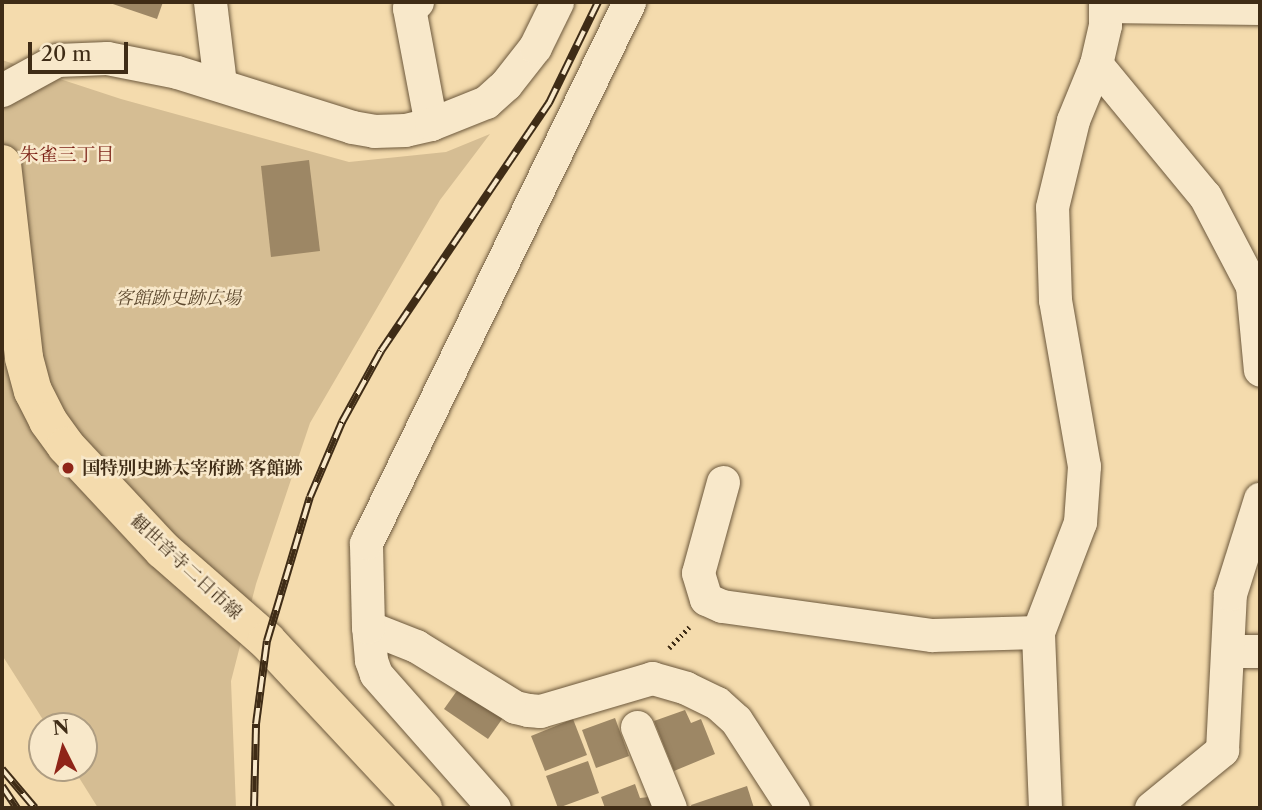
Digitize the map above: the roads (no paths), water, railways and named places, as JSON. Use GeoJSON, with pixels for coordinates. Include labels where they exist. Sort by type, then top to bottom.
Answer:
{"type":"FeatureCollection","features":[{"type":"Feature","properties":{"kind":"main road","name":"観世音寺二日市線"},"geometry":{"type":"LineString","coordinates":[[2,164],[24,358],[33,391],[48,421],[66,446],[163,550],[267,641],[424,808]]}},
{"type":"Feature","properties":{"kind":"street"},"geometry":{"type":"LineString","coordinates":[[210,2],[220,84]]}},
{"type":"Feature","properties":{"kind":"street"},"geometry":{"type":"LineString","coordinates":[[417,2],[409,8],[431,124]]}},
{"type":"Feature","properties":{"kind":"street"},"geometry":{"type":"LineString","coordinates":[[2,90],[57,60],[107,58],[220,84],[352,127],[390,131],[431,124],[485,102],[506,84],[535,47],[556,2]]}},
{"type":"Feature","properties":{"kind":"street"},"geometry":{"type":"LineString","coordinates":[[494,808],[376,674],[371,660],[368,627],[366,543],[629,2]]}},
{"type":"Feature","properties":{"kind":"street"},"geometry":{"type":"LineString","coordinates":[[1045,808],[1038,632],[1080,522],[1083,466],[1055,300],[1052,207],[1073,120],[1096,64],[1105,25],[1105,4],[1260,8]]}},
{"type":"Feature","properties":{"kind":"street"},"geometry":{"type":"LineString","coordinates":[[1096,64],[1205,196],[1256,286],[1260,370]]}},
{"type":"Feature","properties":{"kind":"street"},"geometry":{"type":"LineString","coordinates":[[723,482],[698,573],[705,599],[722,606],[932,635],[1038,632]]}},
{"type":"Feature","properties":{"kind":"street"},"geometry":{"type":"LineString","coordinates":[[1151,808],[1222,750],[1244,651],[1230,594],[1260,499]]}},
{"type":"Feature","properties":{"kind":"street"},"geometry":{"type":"LineString","coordinates":[[368,627],[416,646],[514,707],[528,710],[540,711],[652,678],[686,688],[717,703],[736,720],[793,808]]}},
{"type":"Feature","properties":{"kind":"street"},"geometry":{"type":"LineString","coordinates":[[637,727],[670,808]]}},
{"type":"Feature","properties":{"kind":"railway"},"geometry":{"type":"LineString","coordinates":[[254,808],[256,724],[267,641],[310,497],[342,422],[381,351],[549,103],[598,2]]}},
{"type":"Feature","properties":{"kind":"railway"},"geometry":{"type":"LineString","coordinates":[[2,769],[35,808]]}},
{"type":"Feature","properties":{"kind":"railway"},"geometry":{"type":"LineString","coordinates":[[2,786],[17,808]]}},
{"type":"Feature","properties":{"kind":"place","name":"国特別史跡太宰府跡 客館跡"},"geometry":{"type":"Point","coordinates":[68,468]}},
{"type":"Feature","properties":{"kind":"district","name":"朱雀三丁目"},"geometry":{"type":"Point","coordinates":[67,155]}},
{"type":"Feature","properties":{"kind":"park label","name":"客館跡史跡広場"},"geometry":{"type":"Point","coordinates":[178,298]}}]}
